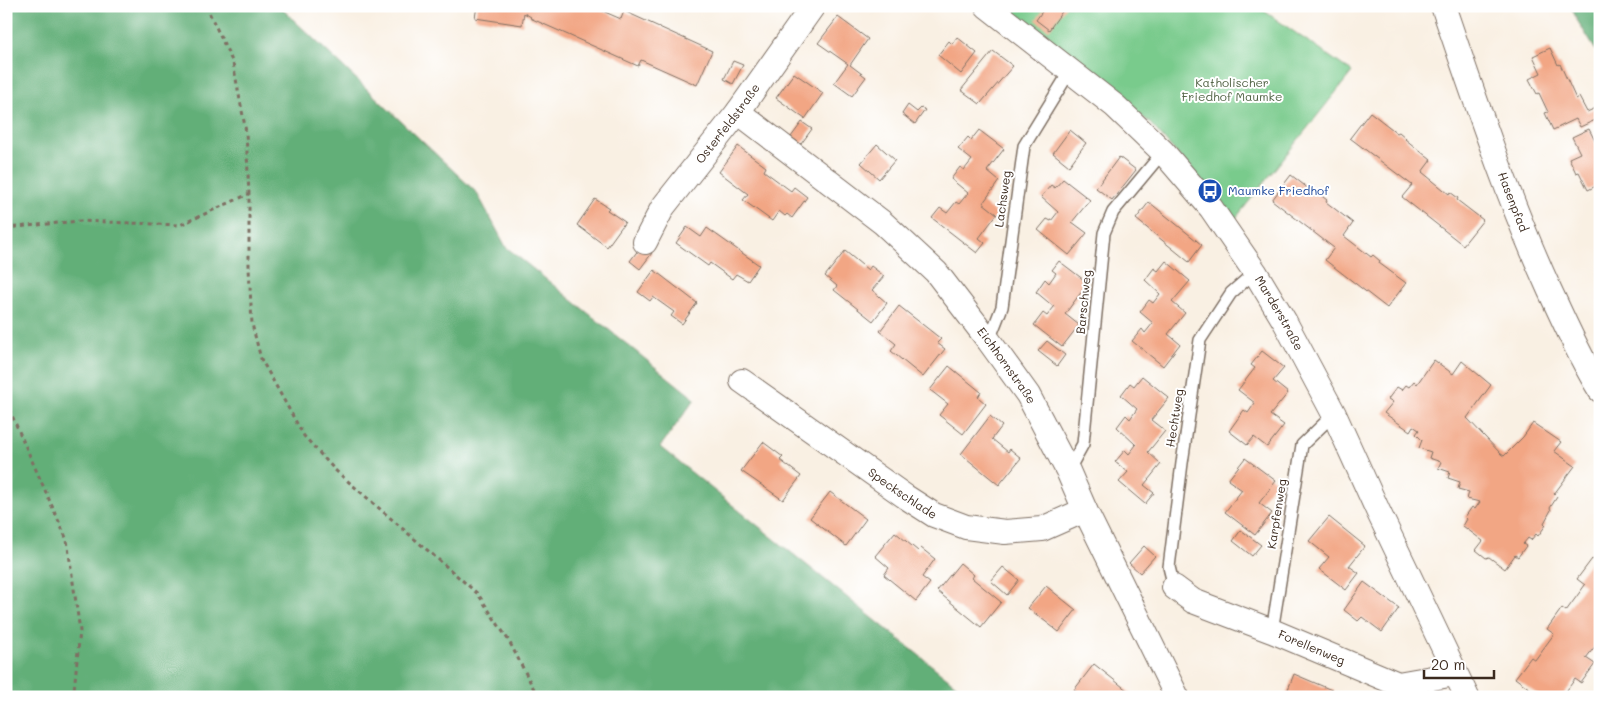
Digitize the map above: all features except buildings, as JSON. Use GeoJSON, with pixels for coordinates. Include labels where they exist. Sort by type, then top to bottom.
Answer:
{"type":"FeatureCollection","features":[{"type":"Feature","properties":{"kind":"street","name":"Osterfeldstraße"},"geometry":{"type":"LineString","coordinates":[[645,242],[663,206],[738,112],[813,6]]}},
{"type":"Feature","properties":{"kind":"street","name":"Marderstraße"},"geometry":{"type":"LineString","coordinates":[[987,6],[1116,106],[1163,152],[1211,208],[1255,272],[1286,322],[1334,414],[1378,512],[1467,697]]}},
{"type":"Feature","properties":{"kind":"street","name":"Hasenpfad"},"geometry":{"type":"LineString","coordinates":[[1443,6],[1530,247],[1582,362],[1600,390]]}},
{"type":"Feature","properties":{"kind":"street","name":"Eichhornstraße"},"geometry":{"type":"LineString","coordinates":[[738,112],[883,223],[936,272],[989,341],[1028,396],[1068,471],[1085,510],[1177,697]]}},
{"type":"Feature","properties":{"kind":"street","name":"Speckschlade"},"geometry":{"type":"LineString","coordinates":[[742,381],[934,515],[966,527],[1005,532],[1042,529],[1085,510]]}},
{"type":"Feature","properties":{"kind":"street","name":"Forellenweg"},"geometry":{"type":"LineString","coordinates":[[1174,586],[1193,601],[1272,631],[1398,684],[1455,674]]}},
{"type":"Feature","properties":{"kind":"lane","name":"Lachsweg"},"geometry":{"type":"LineString","coordinates":[[989,341],[1002,307],[1024,146],[1070,72]]}},
{"type":"Feature","properties":{"kind":"lane","name":"Barschweg"},"geometry":{"type":"LineString","coordinates":[[1068,471],[1083,444],[1104,234],[1113,212],[1163,152]]}},
{"type":"Feature","properties":{"kind":"lane","name":"Hechtweg"},"geometry":{"type":"LineString","coordinates":[[1174,586],[1169,567],[1200,340],[1231,293],[1255,272]]}},
{"type":"Feature","properties":{"kind":"lane","name":"Karpfenweg"},"geometry":{"type":"LineString","coordinates":[[1272,631],[1302,446],[1334,414]]}},
{"type":"Feature","properties":{"kind":"path"},"geometry":{"type":"LineString","coordinates":[[206,6],[233,63],[246,132],[252,324],[261,358],[304,436],[335,470],[478,594],[509,641],[538,697]]}},
{"type":"Feature","properties":{"kind":"path"},"geometry":{"type":"LineString","coordinates":[[6,228],[80,221],[180,225],[249,194]]}},
{"type":"Feature","properties":{"kind":"path"},"geometry":{"type":"LineString","coordinates":[[6,402],[67,540],[80,631],[74,690],[76,697]]}},
{"type":"Feature","properties":{"kind":"green space"},"geometry":{"type":"Polygon","coordinates":[[[6,6],[279,6],[477,193],[506,247],[695,399],[660,447],[971,697],[6,697],[6,6]]]}},
{"type":"Feature","properties":{"kind":"green space","name":"Katholischer Friedhof Maumke"},"geometry":{"type":"Polygon","coordinates":[[[1001,6],[1257,6],[1352,72],[1235,219],[1149,122],[1001,6]]]}},
{"type":"Feature","properties":{"kind":"green space"},"geometry":{"type":"Polygon","coordinates":[[[1571,6],[1600,6],[1600,57],[1577,20],[1571,6]]]}},
{"type":"Feature","properties":{"kind":"place","name":"Maumke Friedhof"},"geometry":{"type":"Point","coordinates":[1210,191]}}]}
